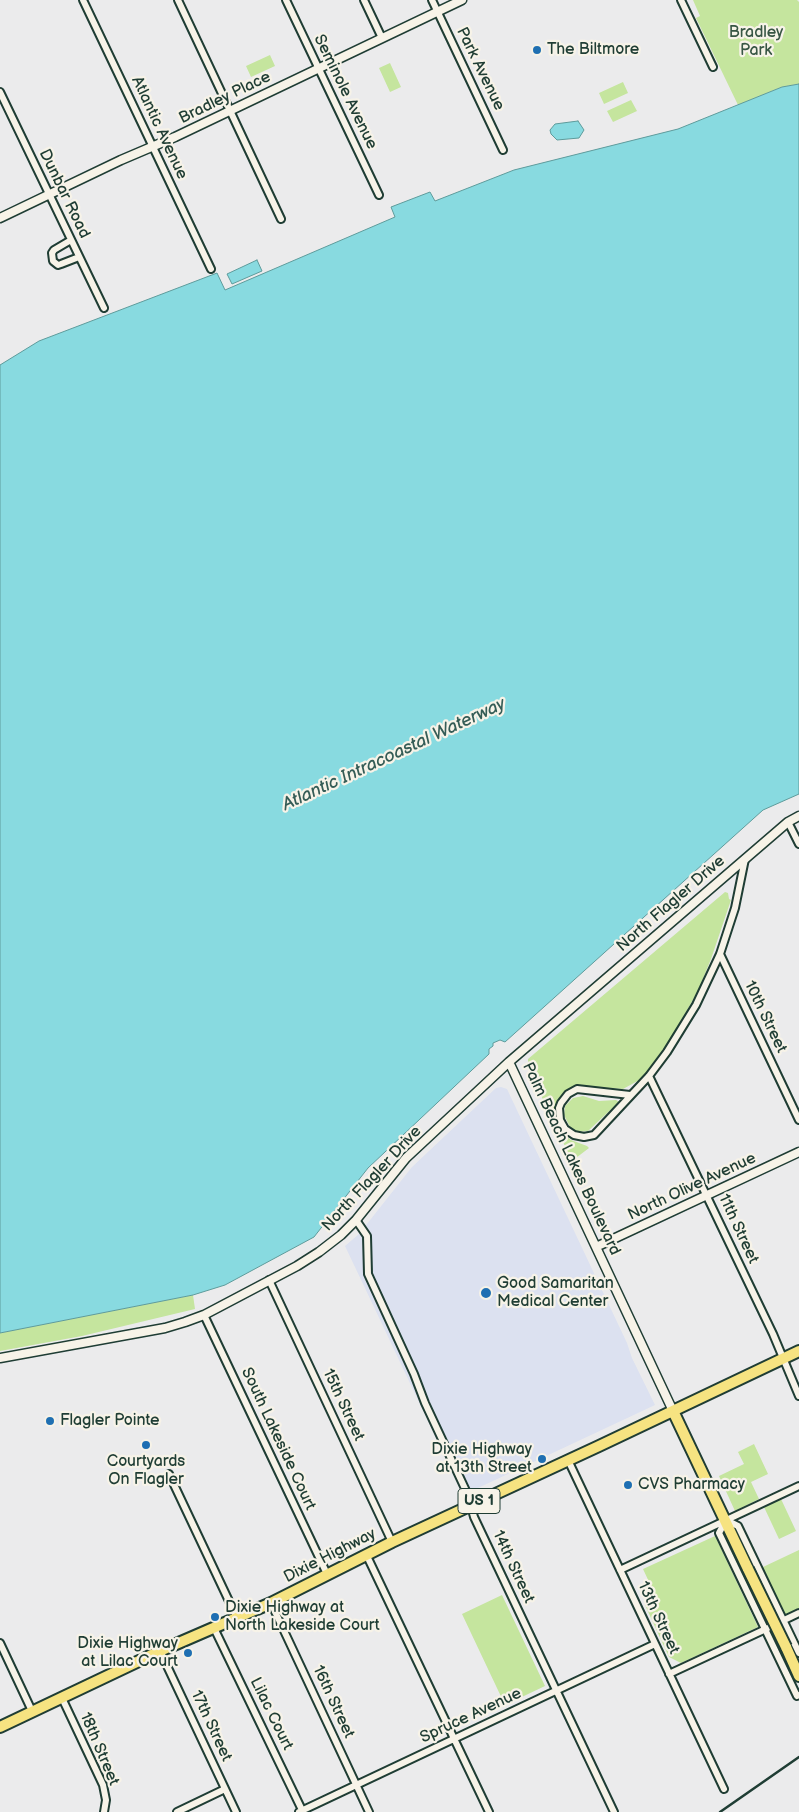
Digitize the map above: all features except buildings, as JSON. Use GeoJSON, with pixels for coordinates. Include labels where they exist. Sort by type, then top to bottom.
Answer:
{"type":"FeatureCollection","features":[{"type":"Feature","properties":{"kind":"main road","name":"US 1"},"geometry":{"type":"LineString","coordinates":[[673,1411],[799,1351]]}},
{"type":"Feature","properties":{"kind":"main road","name":"Dixie Highway"},"geometry":{"type":"LineString","coordinates":[[0,1727],[160,1651],[271,1603],[366,1554],[673,1411]]}},
{"type":"Feature","properties":{"kind":"main road","name":"Palm Beach Lakes Boulevard"},"geometry":{"type":"LineString","coordinates":[[673,1411],[799,1676]]}},
{"type":"Feature","properties":{"kind":"street","name":"Atlantic Avenue"},"geometry":{"type":"LineString","coordinates":[[83,0],[211,269]]}},
{"type":"Feature","properties":{"kind":"street"},"geometry":{"type":"LineString","coordinates":[[178,0],[282,219]]}},
{"type":"Feature","properties":{"kind":"street","name":"Seminole Avenue"},"geometry":{"type":"LineString","coordinates":[[286,0],[379,195]]}},
{"type":"Feature","properties":{"kind":"street"},"geometry":{"type":"LineString","coordinates":[[364,0],[382,38]]}},
{"type":"Feature","properties":{"kind":"street","name":"Park Avenue"},"geometry":{"type":"LineString","coordinates":[[432,0],[503,150]]}},
{"type":"Feature","properties":{"kind":"street","name":"Bradley Place"},"geometry":{"type":"LineString","coordinates":[[0,218],[462,0]]}},
{"type":"Feature","properties":{"kind":"street"},"geometry":{"type":"LineString","coordinates":[[681,0],[713,67]]}},
{"type":"Feature","properties":{"kind":"street","name":"Dunbar Road"},"geometry":{"type":"LineString","coordinates":[[0,92],[104,308]]}},
{"type":"Feature","properties":{"kind":"street"},"geometry":{"type":"LineString","coordinates":[[71,240],[54,250],[52,261],[61,264],[79,257]]}},
{"type":"Feature","properties":{"kind":"street","name":"North Flagler Drive"},"geometry":{"type":"LineString","coordinates":[[0,1358],[164,1328],[204,1315],[319,1252],[341,1235],[356,1220],[406,1158],[509,1062],[788,822],[799,816]]}},
{"type":"Feature","properties":{"kind":"street"},"geometry":{"type":"LineString","coordinates":[[788,822],[799,844]]}},
{"type":"Feature","properties":{"kind":"street","name":"North Flagler Drive"},"geometry":{"type":"LineString","coordinates":[[630,1096],[578,1089],[568,1094],[561,1103],[560,1120],[565,1129],[574,1135],[584,1137],[594,1135],[649,1076],[682,1029],[709,980],[720,954],[735,908],[745,859]]}},
{"type":"Feature","properties":{"kind":"street","name":"10th Street"},"geometry":{"type":"LineString","coordinates":[[720,954],[799,1120]]}},
{"type":"Feature","properties":{"kind":"street","name":"Palm Beach Lakes Boulevard"},"geometry":{"type":"LineString","coordinates":[[509,1062],[673,1411]]}},
{"type":"Feature","properties":{"kind":"street","name":"11th Street"},"geometry":{"type":"LineString","coordinates":[[649,1076],[783,1358],[799,1396]]}},
{"type":"Feature","properties":{"kind":"street","name":"North Olive Avenue"},"geometry":{"type":"LineString","coordinates":[[596,1247],[799,1152]]}},
{"type":"Feature","properties":{"kind":"street","name":"14th Street"},"geometry":{"type":"LineString","coordinates":[[356,1220],[367,1236],[368,1274],[414,1374],[424,1403],[472,1504],[474,1517],[614,1812]]}},
{"type":"Feature","properties":{"kind":"street","name":"15th Street"},"geometry":{"type":"LineString","coordinates":[[269,1280],[392,1542]]}},
{"type":"Feature","properties":{"kind":"street","name":"South Lakeside Court"},"geometry":{"type":"LineString","coordinates":[[204,1315],[327,1574]]}},
{"type":"Feature","properties":{"kind":"street","name":"13th Street"},"geometry":{"type":"LineString","coordinates":[[568,1460],[724,1789]]}},
{"type":"Feature","properties":{"kind":"street"},"geometry":{"type":"LineString","coordinates":[[169,1474],[237,1618]]}},
{"type":"Feature","properties":{"kind":"street"},"geometry":{"type":"LineString","coordinates":[[620,1570],[799,1486]]}},
{"type":"Feature","properties":{"kind":"street"},"geometry":{"type":"LineString","coordinates":[[726,1520],[738,1526],[799,1653]]}},
{"type":"Feature","properties":{"kind":"street"},"geometry":{"type":"LineString","coordinates":[[726,1520],[719,1533],[797,1696],[799,1696]]}},
{"type":"Feature","properties":{"kind":"street"},"geometry":{"type":"LineString","coordinates":[[366,1554],[489,1812]]}},
{"type":"Feature","properties":{"kind":"street","name":"16th Street"},"geometry":{"type":"LineString","coordinates":[[271,1603],[370,1812]]}},
{"type":"Feature","properties":{"kind":"street"},"geometry":{"type":"LineString","coordinates":[[670,1674],[799,1613]]}},
{"type":"Feature","properties":{"kind":"street","name":"Lilac Court"},"geometry":{"type":"LineString","coordinates":[[214,1628],[301,1811]]}},
{"type":"Feature","properties":{"kind":"street"},"geometry":{"type":"LineString","coordinates":[[0,1643],[32,1711]]}},
{"type":"Feature","properties":{"kind":"street","name":"Spruce Avenue"},"geometry":{"type":"LineString","coordinates":[[301,1811],[655,1644]]}},
{"type":"Feature","properties":{"kind":"street","name":"17th Street"},"geometry":{"type":"LineString","coordinates":[[160,1651],[236,1812]]}},
{"type":"Feature","properties":{"kind":"street","name":"18th Street"},"geometry":{"type":"LineString","coordinates":[[62,1698],[103,1785],[106,1800],[104,1812]]}},
{"type":"Feature","properties":{"kind":"street"},"geometry":{"type":"LineString","coordinates":[[177,1812],[225,1789]]}},
{"type":"Feature","properties":{"kind":"shaded area","name":"Good Samaritan Medical Center"},"geometry":{"type":"Polygon","coordinates":[[[496,1088],[507,1089],[655,1405],[463,1495],[345,1246],[359,1234],[412,1167],[496,1088]]]}},
{"type":"Feature","properties":{"kind":"green space","name":"Bradley Park"},"geometry":{"type":"Polygon","coordinates":[[[693,0],[797,0],[799,2],[799,84],[782,87],[738,105],[696,18],[700,16],[693,0]]]}},
{"type":"Feature","properties":{"kind":"green space"},"geometry":{"type":"Polygon","coordinates":[[[270,55],[275,66],[251,77],[246,66],[270,55]]]}},
{"type":"Feature","properties":{"kind":"green space"},"geometry":{"type":"Polygon","coordinates":[[[390,63],[401,87],[390,92],[379,68],[390,63]]]}},
{"type":"Feature","properties":{"kind":"green space"},"geometry":{"type":"Polygon","coordinates":[[[623,82],[628,93],[604,104],[599,93],[623,82]]]}},
{"type":"Feature","properties":{"kind":"green space"},"geometry":{"type":"Polygon","coordinates":[[[631,100],[637,111],[613,122],[607,111],[631,100]]]}},
{"type":"Feature","properties":{"kind":"green space"},"geometry":{"type":"Polygon","coordinates":[[[725,892],[728,893],[731,900],[698,991],[670,1040],[643,1078],[623,1089],[578,1086],[562,1094],[554,1116],[560,1131],[571,1140],[589,1148],[572,1161],[528,1068],[528,1059],[725,892]]]}},
{"type":"Feature","properties":{"kind":"green space"},"geometry":{"type":"Polygon","coordinates":[[[583,1096],[599,1101],[616,1100],[619,1102],[588,1131],[577,1132],[570,1127],[564,1115],[565,1106],[573,1098],[583,1096]]]}},
{"type":"Feature","properties":{"kind":"green space"},"geometry":{"type":"Polygon","coordinates":[[[193,1295],[195,1309],[82,1336],[0,1351],[0,1333],[193,1295]]]}},
{"type":"Feature","properties":{"kind":"green space"},"geometry":{"type":"Polygon","coordinates":[[[754,1444],[768,1474],[751,1482],[759,1499],[735,1511],[719,1476],[744,1464],[738,1452],[754,1444]]]}},
{"type":"Feature","properties":{"kind":"green space"},"geometry":{"type":"Polygon","coordinates":[[[781,1499],[796,1531],[779,1539],[764,1507],[781,1499]]]}},
{"type":"Feature","properties":{"kind":"green space"},"geometry":{"type":"Polygon","coordinates":[[[715,1536],[758,1627],[681,1663],[669,1657],[645,1605],[657,1599],[643,1569],[715,1536]]]}},
{"type":"Feature","properties":{"kind":"green space"},"geometry":{"type":"Polygon","coordinates":[[[799,1550],[799,1608],[785,1615],[763,1567],[799,1550]]]}},
{"type":"Feature","properties":{"kind":"green space"},"geometry":{"type":"Polygon","coordinates":[[[502,1595],[545,1686],[505,1705],[462,1614],[502,1595]]]}},
{"type":"Feature","properties":{"kind":"water","name":"Atlantic Intracoastal Waterway"},"geometry":{"type":"Polygon","coordinates":[[[799,84],[799,794],[763,810],[505,1042],[500,1040],[493,1043],[493,1046],[489,1049],[489,1054],[368,1168],[314,1237],[225,1285],[193,1295],[0,1333],[0,365],[39,341],[217,273],[225,290],[395,217],[391,207],[430,192],[435,201],[514,170],[678,129],[782,87],[799,84]]]}},
{"type":"Feature","properties":{"kind":"water"},"geometry":{"type":"Polygon","coordinates":[[[578,121],[584,130],[579,138],[557,140],[551,134],[550,130],[555,124],[578,121]]]}},
{"type":"Feature","properties":{"kind":"water"},"geometry":{"type":"Polygon","coordinates":[[[257,260],[262,271],[232,284],[227,274],[257,260]]]}},
{"type":"Feature","properties":{"kind":"railway"},"geometry":{"type":"LineString","coordinates":[[720,1812],[799,1757]]}},
{"type":"Feature","properties":{"kind":"place","name":"The Biltmore"},"geometry":{"type":"Point","coordinates":[537,50]}},
{"type":"Feature","properties":{"kind":"place","name":"Good Samaritan Medical Center"},"geometry":{"type":"Point","coordinates":[486,1293]}},
{"type":"Feature","properties":{"kind":"place","name":"Flagler Pointe"},"geometry":{"type":"Point","coordinates":[50,1421]}},
{"type":"Feature","properties":{"kind":"place","name":"Courtyards On Flagler"},"geometry":{"type":"Point","coordinates":[146,1445]}},
{"type":"Feature","properties":{"kind":"place","name":"Dixie Highway at 13th Street"},"geometry":{"type":"Point","coordinates":[542,1459]}},
{"type":"Feature","properties":{"kind":"place","name":"CVS Pharmacy"},"geometry":{"type":"Point","coordinates":[628,1485]}},
{"type":"Feature","properties":{"kind":"place","name":"Dixie Highway at North Lakeside Court"},"geometry":{"type":"Point","coordinates":[215,1617]}},
{"type":"Feature","properties":{"kind":"place","name":"Dixie Highway at Lilac Court"},"geometry":{"type":"Point","coordinates":[188,1653]}}]}
